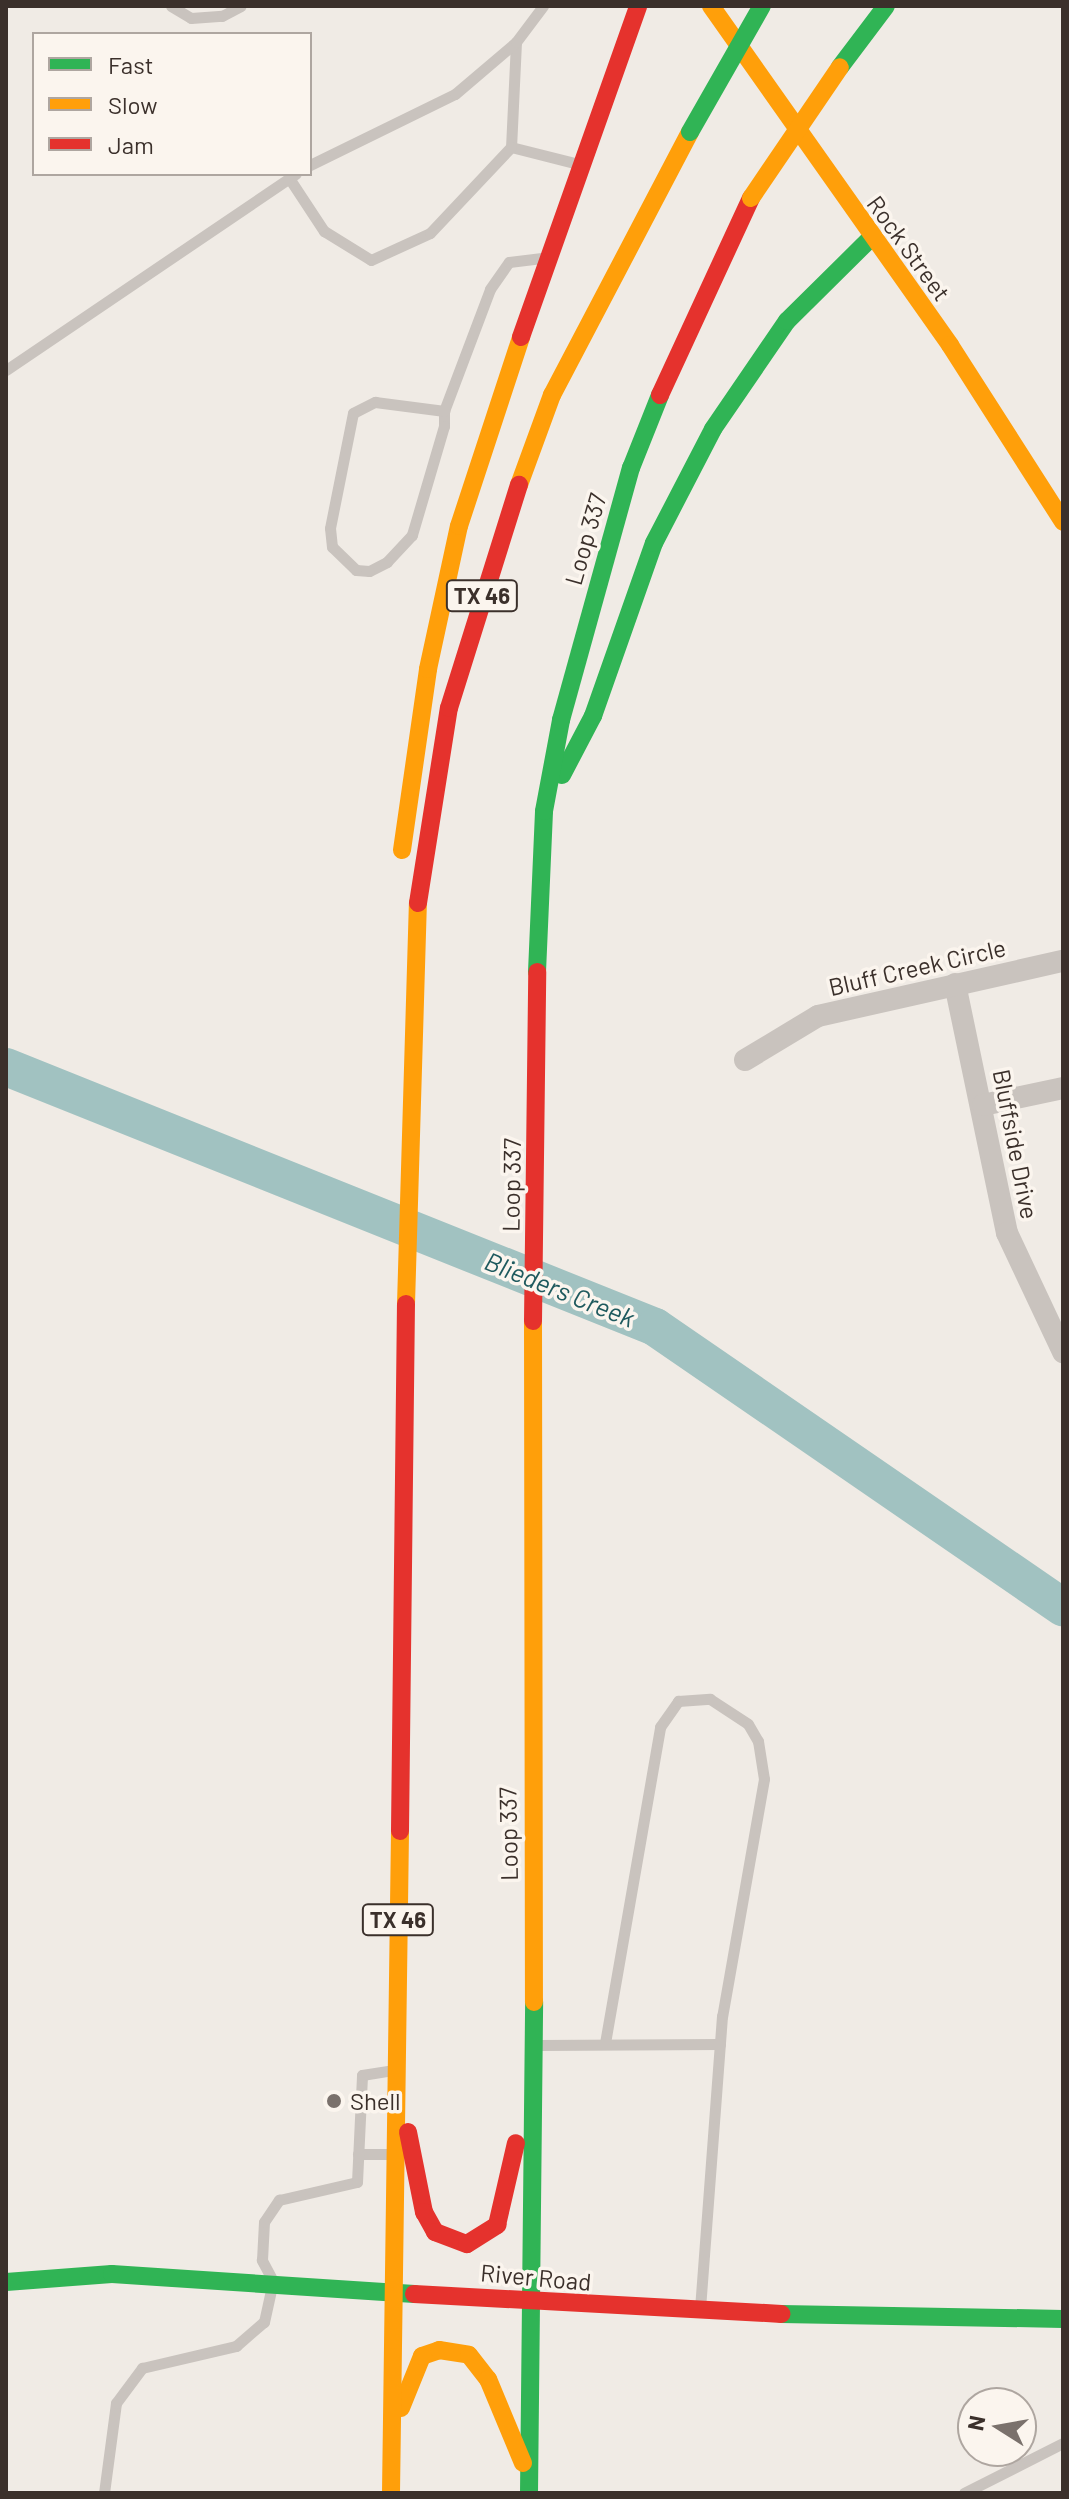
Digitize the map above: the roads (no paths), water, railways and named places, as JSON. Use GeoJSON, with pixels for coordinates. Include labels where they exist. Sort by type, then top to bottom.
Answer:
{"type":"FeatureCollection","features":[{"type":"Feature","properties":{"kind":"main road"},"geometry":{"type":"LineString","coordinates":[[400,873],[413,756],[459,526],[580,164],[638,6]]}},
{"type":"Feature","properties":{"kind":"main road","name":"Rock Street"},"geometry":{"type":"LineString","coordinates":[[711,6],[871,238],[950,345],[1063,522]]}},
{"type":"Feature","properties":{"kind":"main road","name":"TX 46"},"geometry":{"type":"LineString","coordinates":[[391,2493],[391,2290],[405,1549],[409,1097],[414,939],[428,819],[457,679],[492,561],[552,395],[690,132],[762,6]]}},
{"type":"Feature","properties":{"kind":"main road","name":"Loop 337"},"geometry":{"type":"LineString","coordinates":[[529,2486],[528,2300],[535,2045],[530,1639],[538,890],[544,811],[572,678],[631,468],[683,335],[751,198],[886,6]]}},
{"type":"Feature","properties":{"kind":"main road"},"geometry":{"type":"LineString","coordinates":[[544,811],[593,716],[654,543],[713,429],[787,321],[871,238]]}},
{"type":"Feature","properties":{"kind":"main road"},"geometry":{"type":"LineString","coordinates":[[398,917],[409,1097]]}},
{"type":"Feature","properties":{"kind":"main road"},"geometry":{"type":"LineString","coordinates":[[395,2070],[424,2212],[435,2232],[467,2244],[497,2225],[535,2045]]}},
{"type":"Feature","properties":{"kind":"main road","name":"River Road"},"geometry":{"type":"LineString","coordinates":[[6,2282],[112,2274],[273,2281],[699,2312],[1060,2323]]}},
{"type":"Feature","properties":{"kind":"main road"},"geometry":{"type":"LineString","coordinates":[[391,2443],[412,2370],[422,2356],[457,2350],[481,2366],[529,2486]]}},
{"type":"Feature","properties":{"kind":"street","name":"Bluff Creek Circle"},"geometry":{"type":"LineString","coordinates":[[745,1060],[818,1016],[1063,961]]}},
{"type":"Feature","properties":{"kind":"street","name":"Bluffside Drive"},"geometry":{"type":"LineString","coordinates":[[955,984],[983,1105],[1007,1233],[1063,1352]]}},
{"type":"Feature","properties":{"kind":"street"},"geometry":{"type":"LineString","coordinates":[[983,1105],[1063,1088]]}},
{"type":"Feature","properties":{"kind":"lane"},"geometry":{"type":"LineString","coordinates":[[171,6],[191,18],[222,16],[241,6]]}},
{"type":"Feature","properties":{"kind":"lane"},"geometry":{"type":"LineString","coordinates":[[312,164],[455,94],[516,42],[543,6]]}},
{"type":"Feature","properties":{"kind":"lane"},"geometry":{"type":"LineString","coordinates":[[6,370],[292,176],[324,231],[371,260],[430,233],[511,147],[516,42]]}},
{"type":"Feature","properties":{"kind":"lane"},"geometry":{"type":"LineString","coordinates":[[511,147],[580,164]]}},
{"type":"Feature","properties":{"kind":"lane"},"geometry":{"type":"LineString","coordinates":[[444,411],[375,402],[353,413],[330,528],[332,547],[356,570],[369,571],[387,562],[412,535],[444,426],[444,411],[490,289],[509,262],[550,257]]}},
{"type":"Feature","properties":{"kind":"lane"},"geometry":{"type":"LineString","coordinates":[[605,2043],[660,1727],[668,1709],[693,1696],[732,1709],[758,1741],[763,1762],[720,2044],[699,2312]]}},
{"type":"Feature","properties":{"kind":"lane"},"geometry":{"type":"LineString","coordinates":[[535,2045],[720,2044]]}},
{"type":"Feature","properties":{"kind":"lane"},"geometry":{"type":"LineString","coordinates":[[104,2493],[116,2403],[142,2368],[236,2346],[264,2322],[273,2281],[262,2260],[264,2222],[279,2200],[357,2182],[362,2075],[395,2070]]}},
{"type":"Feature","properties":{"kind":"lane"},"geometry":{"type":"LineString","coordinates":[[358,2154],[393,2154]]}},
{"type":"Feature","properties":{"kind":"lane"},"geometry":{"type":"LineString","coordinates":[[964,2493],[986,2488],[1063,2443]]}},
{"type":"Feature","properties":{"kind":"waterway","name":"Blieders Creek"},"geometry":{"type":"LineString","coordinates":[[6,1067],[655,1327],[1063,1607]]}},
{"type":"Feature","properties":{"kind":"place","name":"Shell"},"geometry":{"type":"Point","coordinates":[334,2101]}}]}
